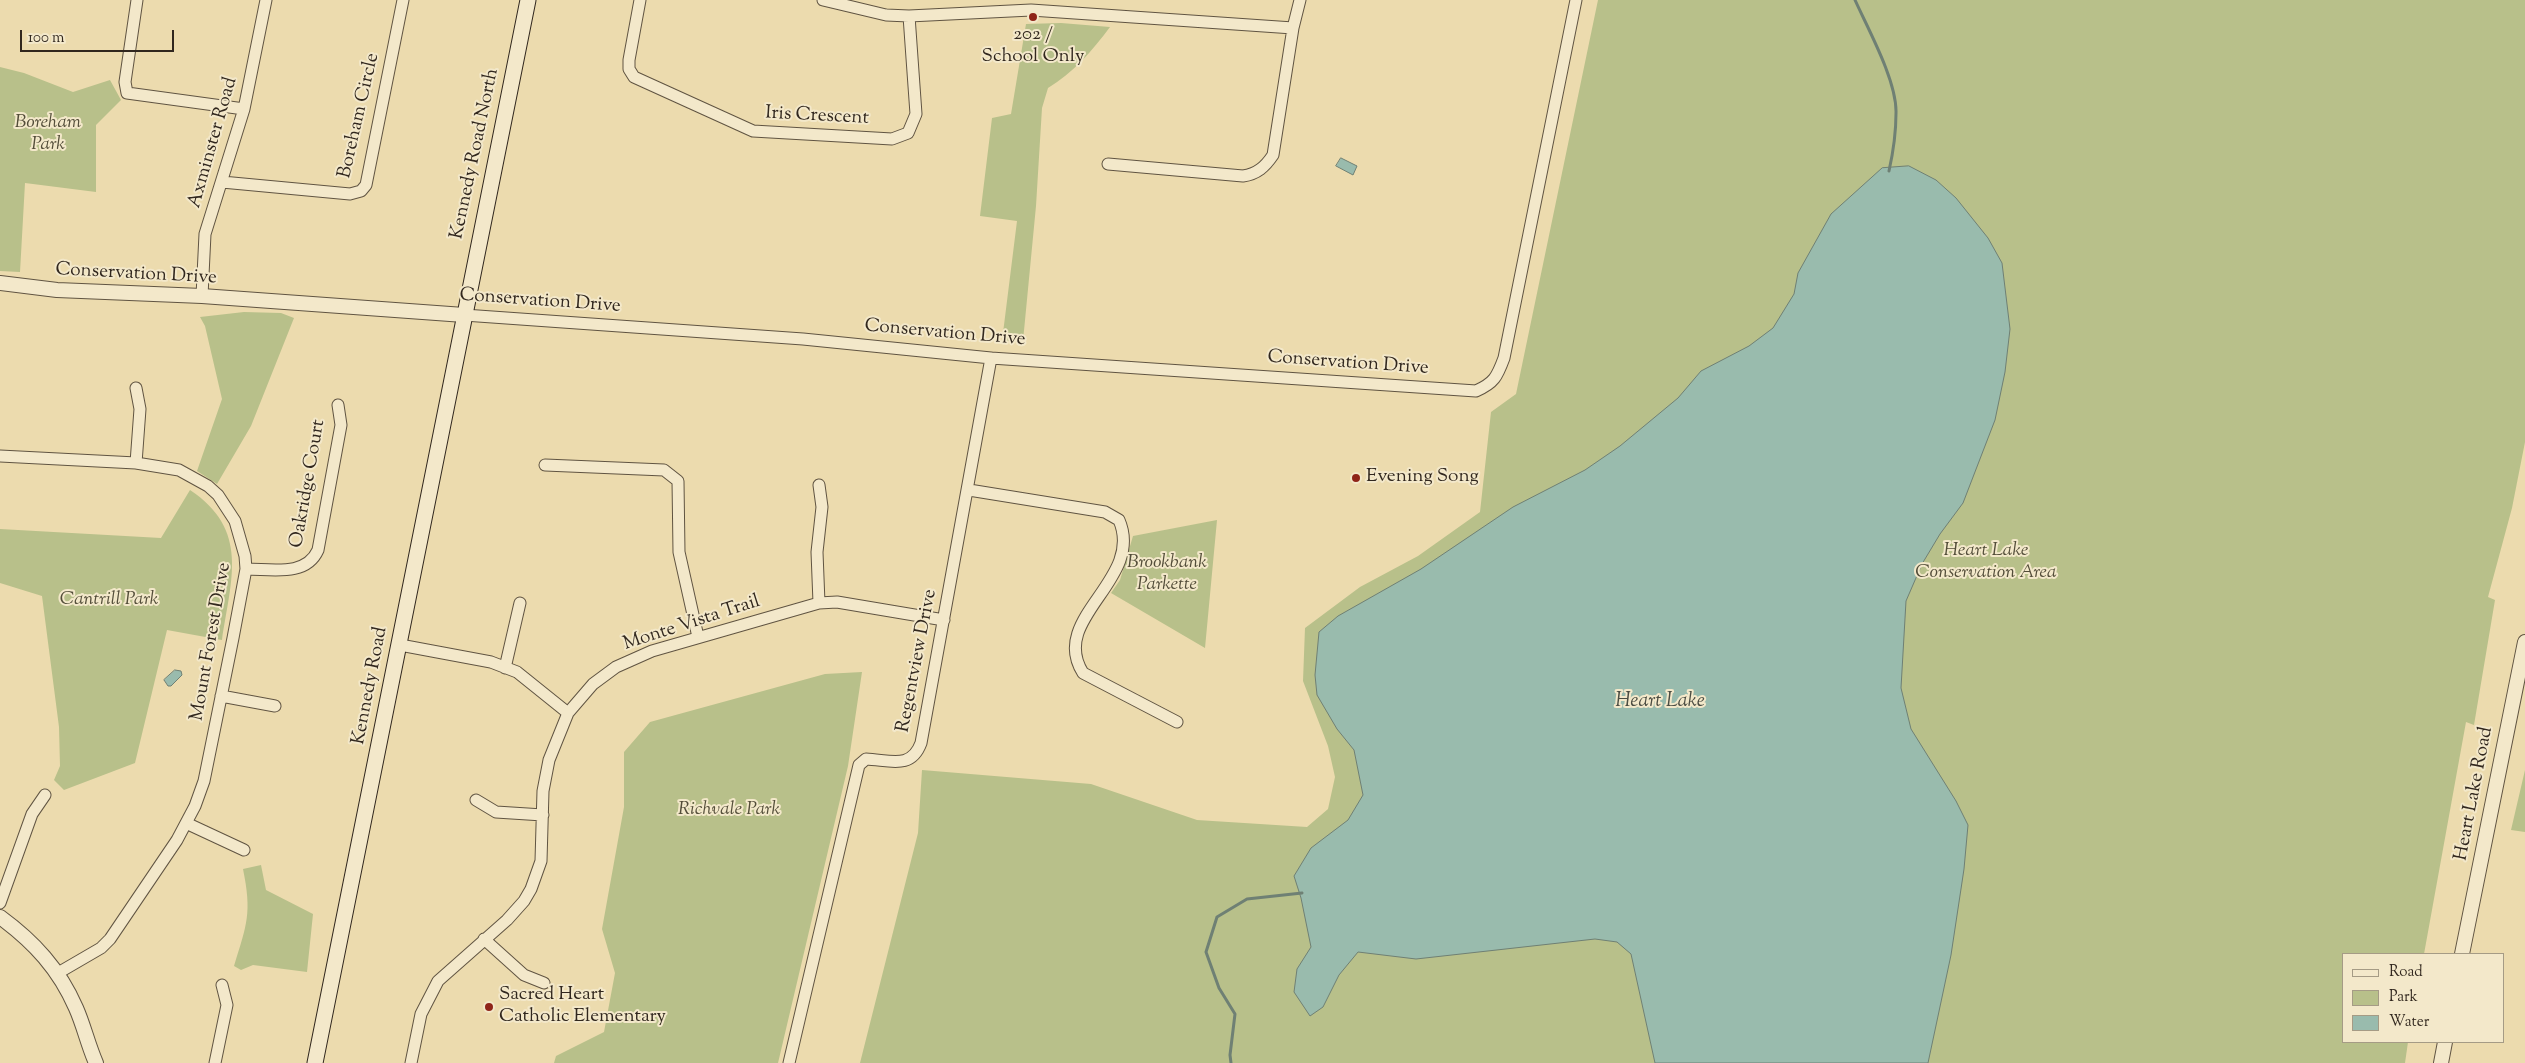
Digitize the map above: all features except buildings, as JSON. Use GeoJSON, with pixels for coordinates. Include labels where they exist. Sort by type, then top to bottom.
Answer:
{"type":"FeatureCollection","features":[{"type":"Feature","properties":{"kind":"main road","name":"Kennedy Road North"},"geometry":{"type":"LineString","coordinates":[[464,315],[528,0]]}},
{"type":"Feature","properties":{"kind":"main road","name":"Kennedy Road"},"geometry":{"type":"LineString","coordinates":[[315,1063],[400,644],[464,315]]}},
{"type":"Feature","properties":{"kind":"street"},"geometry":{"type":"LineString","coordinates":[[137,0],[124,82],[127,93],[244,109]]}},
{"type":"Feature","properties":{"kind":"street","name":"Axminster Road"},"geometry":{"type":"LineString","coordinates":[[202,296],[205,234],[244,109],[266,0]]}},
{"type":"Feature","properties":{"kind":"street","name":"Boreham Circle"},"geometry":{"type":"LineString","coordinates":[[222,182],[350,194],[361,191],[366,185],[404,0]]}},
{"type":"Feature","properties":{"kind":"street","name":"Iris Crescent"},"geometry":{"type":"LineString","coordinates":[[640,0],[629,60],[629,69],[634,76],[753,131],[816,135],[892,139],[908,133],[916,114],[909,16]]}},
{"type":"Feature","properties":{"kind":"street"},"geometry":{"type":"LineString","coordinates":[[823,0],[886,15],[909,16],[1032,5],[1293,28]]}},
{"type":"Feature","properties":{"kind":"street"},"geometry":{"type":"LineString","coordinates":[[1108,164],[1243,176],[1254,174],[1266,164],[1273,155],[1293,28],[1300,0]]}},
{"type":"Feature","properties":{"kind":"street","name":"Conservation Drive"},"geometry":{"type":"LineString","coordinates":[[0,283],[57,290],[202,296],[802,339],[991,358],[1476,391],[1491,384],[1499,373],[1504,358],[1576,0]]}},
{"type":"Feature","properties":{"kind":"street","name":"Regentview Drive"},"geometry":{"type":"LineString","coordinates":[[789,1063],[859,765],[866,759],[909,760],[916,755],[921,743],[991,358]]}},
{"type":"Feature","properties":{"kind":"street"},"geometry":{"type":"LineString","coordinates":[[136,388],[140,409],[136,464]]}},
{"type":"Feature","properties":{"kind":"street","name":"Oakridge Court"},"geometry":{"type":"LineString","coordinates":[[246,569],[296,570],[313,560],[318,550],[341,424],[338,405]]}},
{"type":"Feature","properties":{"kind":"street","name":"Mount Forest Drive"},"geometry":{"type":"LineString","coordinates":[[0,456],[136,464],[179,470],[208,486],[218,495],[235,521],[245,556],[246,569],[204,780],[186,823],[110,939],[101,948],[58,973]]}},
{"type":"Feature","properties":{"kind":"street"},"geometry":{"type":"LineString","coordinates":[[545,465],[664,470],[678,481],[679,552],[698,637]]}},
{"type":"Feature","properties":{"kind":"street"},"geometry":{"type":"LineString","coordinates":[[819,485],[822,506],[817,552],[819,603]]}},
{"type":"Feature","properties":{"kind":"street"},"geometry":{"type":"LineString","coordinates":[[968,490],[1105,512],[1119,520],[1124,539],[1121,552],[1107,588],[1082,621],[1077,635],[1076,660],[1083,673],[1177,722]]}},
{"type":"Feature","properties":{"kind":"street","name":"Monte Vista Trail"},"geometry":{"type":"LineString","coordinates":[[411,1063],[421,1014],[428,997],[438,981],[507,920],[531,890],[541,861],[540,839],[549,760],[568,713],[593,684],[616,666],[652,651],[819,603],[837,602],[944,620]]}},
{"type":"Feature","properties":{"kind":"street"},"geometry":{"type":"LineString","coordinates":[[505,668],[520,603]]}},
{"type":"Feature","properties":{"kind":"street","name":"Heart Lake Road"},"geometry":{"type":"LineString","coordinates":[[2462,953],[2525,642]]}},
{"type":"Feature","properties":{"kind":"street"},"geometry":{"type":"LineString","coordinates":[[400,644],[490,662],[505,668],[531,682],[568,713]]}},
{"type":"Feature","properties":{"kind":"street"},"geometry":{"type":"LineString","coordinates":[[221,696],[275,706]]}},
{"type":"Feature","properties":{"kind":"street"},"geometry":{"type":"LineString","coordinates":[[0,903],[32,814],[46,795]]}},
{"type":"Feature","properties":{"kind":"street"},"geometry":{"type":"LineString","coordinates":[[476,800],[496,812],[543,816]]}},
{"type":"Feature","properties":{"kind":"street"},"geometry":{"type":"LineString","coordinates":[[186,823],[244,850]]}},
{"type":"Feature","properties":{"kind":"street"},"geometry":{"type":"LineString","coordinates":[[0,917],[29,939],[58,973],[77,1010],[96,1063]]}},
{"type":"Feature","properties":{"kind":"street"},"geometry":{"type":"LineString","coordinates":[[484,939],[524,975],[544,984]]}},
{"type":"Feature","properties":{"kind":"street"},"geometry":{"type":"LineString","coordinates":[[215,1063],[227,1005],[222,985]]}},
{"type":"Feature","properties":{"kind":"street"},"geometry":{"type":"LineString","coordinates":[[2441,1063],[2445,1043]]}},
{"type":"Feature","properties":{"kind":"green space","name":"Heart Lake Conservation Area"},"geometry":{"type":"Polygon","coordinates":[[[1598,0],[2525,0],[2525,442],[2512,508],[2488,597],[2495,600],[2474,725],[2466,722],[2424,953],[2342,953],[2342,1043],[2408,1043],[2405,1063],[860,1063],[918,833],[922,770],[1091,784],[1197,820],[1307,827],[1328,809],[1335,777],[1328,746],[1303,681],[1305,628],[1360,587],[1418,556],[1480,512],[1491,412],[1516,394],[1598,0]]]}},
{"type":"Feature","properties":{"kind":"green space"},"geometry":{"type":"Polygon","coordinates":[[[1061,23],[1110,27],[1082,61],[1066,76],[1048,88],[1042,108],[1036,206],[1023,341],[1002,341],[1017,221],[980,216],[992,118],[1011,114],[1026,24],[1061,23]]]}},
{"type":"Feature","properties":{"kind":"green space","name":"Boreham Park"},"geometry":{"type":"Polygon","coordinates":[[[0,67],[24,73],[73,92],[110,80],[121,100],[96,125],[96,192],[25,183],[20,272],[0,271],[0,67]]]}},
{"type":"Feature","properties":{"kind":"green space"},"geometry":{"type":"Polygon","coordinates":[[[244,312],[281,313],[294,318],[251,426],[217,484],[197,471],[222,399],[205,326],[200,317],[244,312]]]}},
{"type":"Feature","properties":{"kind":"green space","name":"Cantrill Park"},"geometry":{"type":"Polygon","coordinates":[[[190,490],[209,505],[222,522],[229,539],[232,557],[232,576],[222,640],[167,630],[135,763],[64,790],[54,780],[60,766],[59,727],[42,596],[0,583],[0,529],[161,538],[190,490]]]}},
{"type":"Feature","properties":{"kind":"green space","name":"Brookbank Parkette"},"geometry":{"type":"Polygon","coordinates":[[[1217,520],[1205,648],[1111,593],[1120,580],[1133,536],[1217,520]]]}},
{"type":"Feature","properties":{"kind":"green space","name":"Richvale Park"},"geometry":{"type":"Polygon","coordinates":[[[862,672],[848,766],[778,1063],[554,1063],[556,1056],[604,1032],[615,973],[602,929],[624,807],[624,752],[650,722],[825,674],[862,672]]]}},
{"type":"Feature","properties":{"kind":"green space"},"geometry":{"type":"Polygon","coordinates":[[[2525,770],[2525,832],[2511,830],[2525,770]]]}},
{"type":"Feature","properties":{"kind":"green space"},"geometry":{"type":"Polygon","coordinates":[[[261,865],[266,890],[313,914],[307,972],[253,965],[241,970],[234,966],[245,928],[248,908],[243,869],[261,865]]]}},
{"type":"Feature","properties":{"kind":"water"},"geometry":{"type":"Polygon","coordinates":[[[1341,158],[1357,166],[1353,175],[1336,166],[1341,158]]]}},
{"type":"Feature","properties":{"kind":"water","name":"Heart Lake"},"geometry":{"type":"Polygon","coordinates":[[[1909,166],[1936,180],[1956,198],[1988,238],[2002,263],[2010,329],[2005,372],[1995,420],[1963,503],[1940,534],[1922,564],[1906,601],[1901,688],[1911,729],[1956,801],[1968,825],[1964,869],[1951,955],[1928,1063],[1655,1063],[1631,954],[1617,942],[1595,939],[1416,959],[1358,952],[1339,975],[1323,1007],[1310,1016],[1294,992],[1297,969],[1311,947],[1301,898],[1294,876],[1311,848],[1348,820],[1363,795],[1354,750],[1337,729],[1317,695],[1315,675],[1319,632],[1338,616],[1421,569],[1513,507],[1585,470],[1620,446],[1678,398],[1701,371],[1749,346],[1773,328],[1794,294],[1798,273],[1831,214],[1882,168],[1909,166]]]}},
{"type":"Feature","properties":{"kind":"water"},"geometry":{"type":"Polygon","coordinates":[[[175,670],[181,671],[182,675],[171,686],[168,686],[164,680],[175,670]]]}},
{"type":"Feature","properties":{"kind":"waterway"},"geometry":{"type":"LineString","coordinates":[[1855,0],[1881,55],[1895,100],[1895,135],[1889,171]]}},
{"type":"Feature","properties":{"kind":"waterway"},"geometry":{"type":"LineString","coordinates":[[1231,1063],[1230,1055],[1235,1014],[1219,988],[1206,952],[1217,917],[1247,899],[1302,893]]}},
{"type":"Feature","properties":{"kind":"place","name":"202 / School Only"},"geometry":{"type":"Point","coordinates":[1033,17]}},
{"type":"Feature","properties":{"kind":"place","name":"Evening Song"},"geometry":{"type":"Point","coordinates":[1356,478]}},
{"type":"Feature","properties":{"kind":"place","name":"Sacred Heart Catholic Elementary"},"geometry":{"type":"Point","coordinates":[489,1007]}}]}
